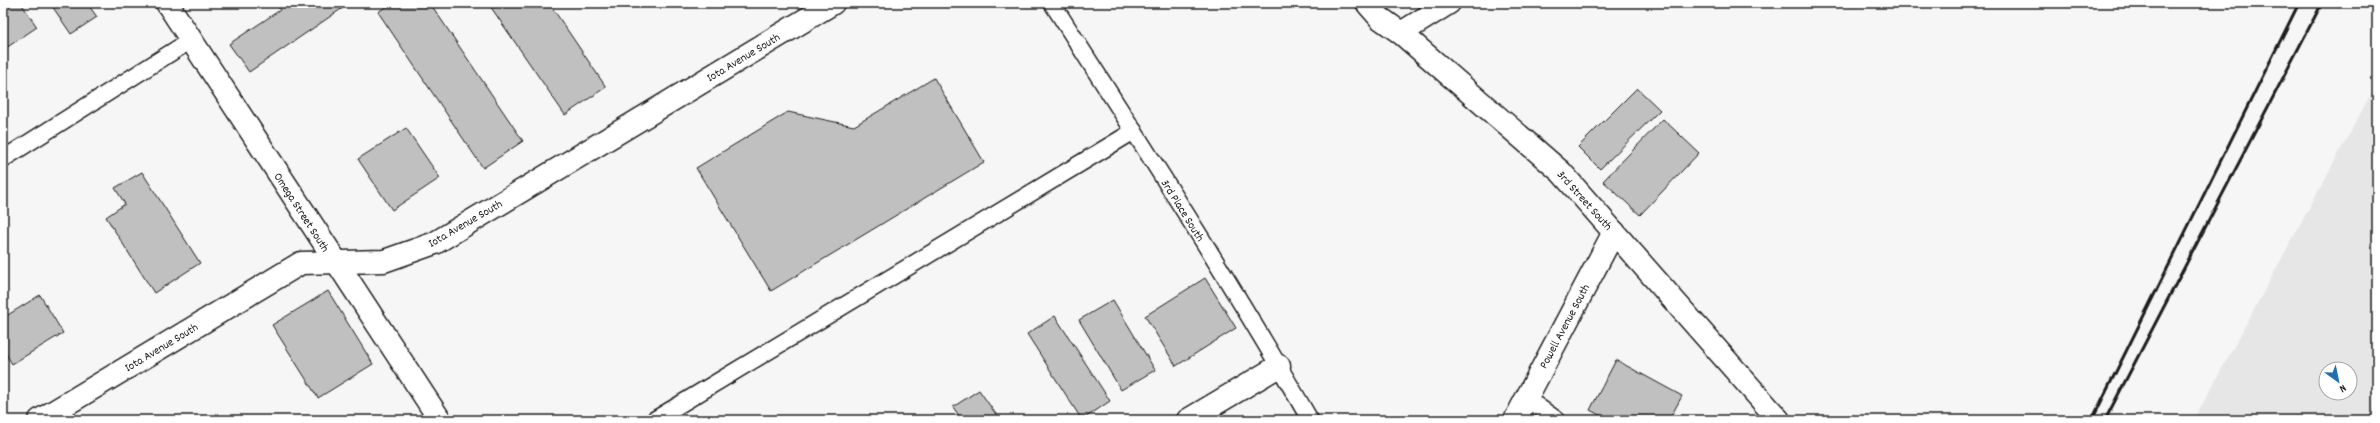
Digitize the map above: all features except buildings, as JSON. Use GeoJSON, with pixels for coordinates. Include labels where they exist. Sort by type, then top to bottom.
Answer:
{"type":"FeatureCollection","features":[{"type":"Feature","properties":{"kind":"street","name":"Omega Street South"},"geometry":{"type":"LineString","coordinates":[[167,3],[440,420]]}},
{"type":"Feature","properties":{"kind":"street","name":"Iota Avenue South"},"geometry":{"type":"LineString","coordinates":[[40,420],[301,263],[334,260],[384,261],[435,243],[833,3]]}},
{"type":"Feature","properties":{"kind":"street","name":"3rd Street South"},"geometry":{"type":"LineString","coordinates":[[1367,3],[1380,18],[1401,34],[1561,172],[1779,420]]}},
{"type":"Feature","properties":{"kind":"street"},"geometry":{"type":"LineString","coordinates":[[1401,34],[1449,3]]}},
{"type":"Feature","properties":{"kind":"street","name":"Powell Avenue South"},"geometry":{"type":"LineString","coordinates":[[1515,420],[1614,232]]}},
{"type":"Feature","properties":{"kind":"street"},"geometry":{"type":"LineString","coordinates":[[1188,420],[1279,366]]}},
{"type":"Feature","properties":{"kind":"lane","name":"3rd Place South"},"geometry":{"type":"LineString","coordinates":[[1052,3],[1134,131],[1279,366],[1310,420]]}},
{"type":"Feature","properties":{"kind":"lane"},"geometry":{"type":"LineString","coordinates":[[3,159],[191,40]]}},
{"type":"Feature","properties":{"kind":"lane"},"geometry":{"type":"LineString","coordinates":[[654,420],[1134,131]]}},
{"type":"Feature","properties":{"kind":"lane"},"geometry":{"type":"LineString","coordinates":[[1526,398],[1557,420]]}},
{"type":"Feature","properties":{"kind":"shaded area"},"geometry":{"type":"Polygon","coordinates":[[[2377,83],[2377,420],[2194,420],[2377,83]]]}},
{"type":"Feature","properties":{"kind":"railway"},"geometry":{"type":"LineString","coordinates":[[2092,420],[2299,3]]}},
{"type":"Feature","properties":{"kind":"railway"},"geometry":{"type":"LineString","coordinates":[[2105,420],[2322,3]]}}]}
